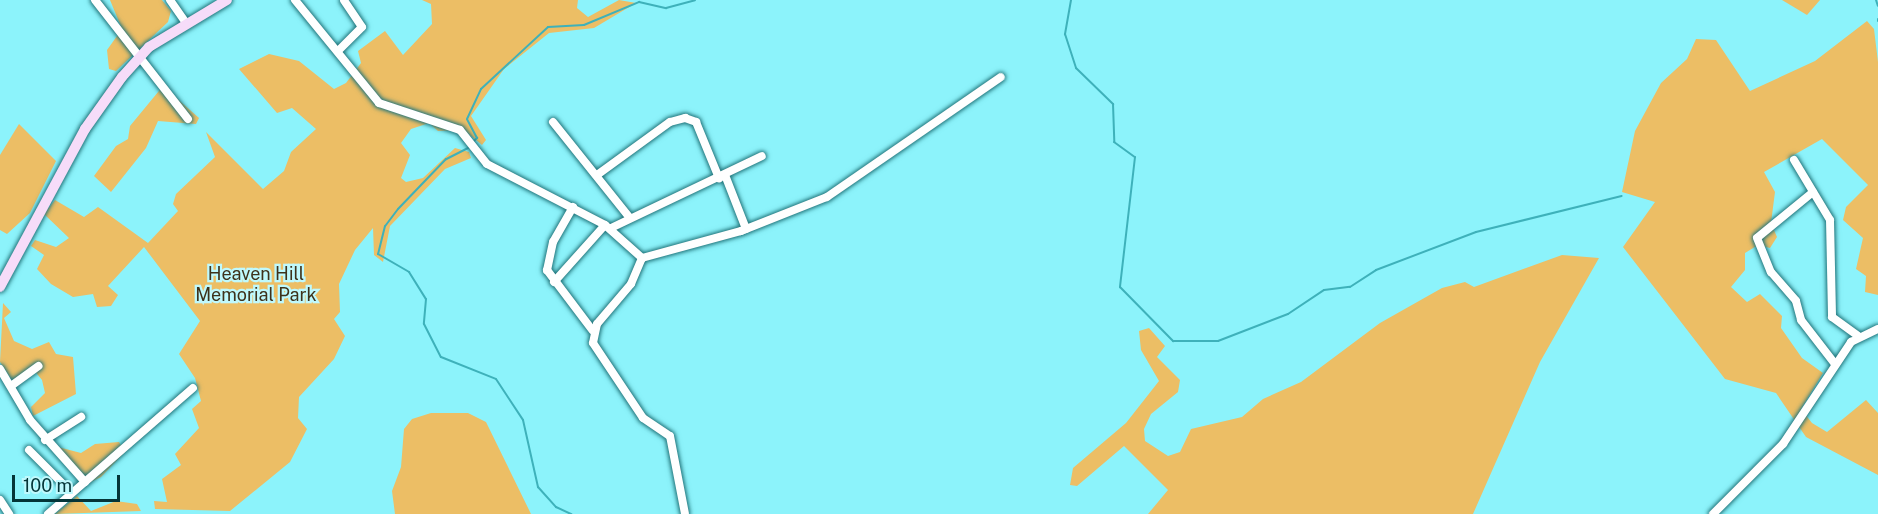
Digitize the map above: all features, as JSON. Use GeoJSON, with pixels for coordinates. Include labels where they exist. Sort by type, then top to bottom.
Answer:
{"type":"FeatureCollection","features":[{"type":"Feature","properties":{"kind":"street"},"geometry":{"type":"LineString","coordinates":[[95,0],[138,59],[188,119]]}},
{"type":"Feature","properties":{"kind":"street"},"geometry":{"type":"LineString","coordinates":[[170,0],[186,23]]}},
{"type":"Feature","properties":{"kind":"street"},"geometry":{"type":"LineString","coordinates":[[0,287],[86,129],[138,59],[186,23],[227,0]]}},
{"type":"Feature","properties":{"kind":"street"},"geometry":{"type":"LineString","coordinates":[[295,0],[339,49],[388,110],[456,128],[499,172],[608,226],[642,258]]}},
{"type":"Feature","properties":{"kind":"street"},"geometry":{"type":"LineString","coordinates":[[339,49],[362,30],[344,0]]}},
{"type":"Feature","properties":{"kind":"street"},"geometry":{"type":"LineString","coordinates":[[642,258],[746,229],[827,197],[1001,77]]}},
{"type":"Feature","properties":{"kind":"street"},"geometry":{"type":"LineString","coordinates":[[597,175],[670,122],[685,118],[696,122],[746,229]]}},
{"type":"Feature","properties":{"kind":"street"},"geometry":{"type":"LineString","coordinates":[[553,122],[630,218]]}},
{"type":"Feature","properties":{"kind":"street"},"geometry":{"type":"LineString","coordinates":[[554,282],[608,226],[722,177],[762,156]]}},
{"type":"Feature","properties":{"kind":"street"},"geometry":{"type":"LineString","coordinates":[[1794,160],[1830,220],[1832,316],[1858,336]]}},
{"type":"Feature","properties":{"kind":"street"},"geometry":{"type":"LineString","coordinates":[[1813,192],[1757,238],[1771,272],[1796,301],[1801,320],[1835,364]]}},
{"type":"Feature","properties":{"kind":"street"},"geometry":{"type":"LineString","coordinates":[[573,207],[547,257],[554,282],[594,331],[599,357],[631,403],[670,436],[686,514]]}},
{"type":"Feature","properties":{"kind":"street"},"geometry":{"type":"LineString","coordinates":[[594,331],[631,284],[642,258]]}},
{"type":"Feature","properties":{"kind":"street"},"geometry":{"type":"LineString","coordinates":[[1713,514],[1777,452],[1835,364],[1858,336],[1878,329]]}},
{"type":"Feature","properties":{"kind":"street"},"geometry":{"type":"LineString","coordinates":[[11,386],[39,366]]}},
{"type":"Feature","properties":{"kind":"street"},"geometry":{"type":"LineString","coordinates":[[0,369],[45,440],[85,482]]}},
{"type":"Feature","properties":{"kind":"street"},"geometry":{"type":"LineString","coordinates":[[48,514],[193,388]]}},
{"type":"Feature","properties":{"kind":"street"},"geometry":{"type":"LineString","coordinates":[[45,440],[81,417]]}},
{"type":"Feature","properties":{"kind":"street"},"geometry":{"type":"LineString","coordinates":[[28,450],[71,492]]}},
{"type":"Feature","properties":{"kind":"street"},"geometry":{"type":"LineString","coordinates":[[0,500],[9,514]]}},
{"type":"Feature","properties":{"kind":"green space"},"geometry":{"type":"Polygon","coordinates":[[[110,0],[162,0],[171,11],[168,22],[116,71],[109,69],[107,50],[122,29],[110,0]]]}},
{"type":"Feature","properties":{"kind":"green space","name":"Heaven Hill Memorial Park"},"geometry":{"type":"Polygon","coordinates":[[[422,0],[578,0],[577,8],[588,17],[619,0],[636,3],[594,28],[549,33],[504,69],[471,116],[486,140],[482,145],[464,130],[438,131],[429,123],[411,129],[401,143],[410,155],[401,178],[406,182],[423,178],[455,148],[469,152],[471,158],[445,169],[390,226],[383,262],[374,255],[373,228],[355,250],[339,284],[340,312],[334,319],[345,336],[334,359],[299,397],[298,418],[307,429],[290,462],[230,511],[155,509],[154,501],[167,502],[162,479],[181,465],[175,454],[199,428],[192,409],[201,401],[195,378],[179,354],[200,321],[144,247],[108,286],[118,295],[111,306],[97,307],[93,294],[73,297],[51,284],[37,269],[44,255],[31,246],[35,240],[56,247],[69,238],[44,214],[55,200],[84,217],[98,207],[148,243],[178,211],[173,204],[176,194],[215,157],[206,132],[263,189],[284,171],[291,152],[316,129],[292,108],[277,113],[239,69],[269,54],[299,61],[334,89],[346,83],[361,63],[358,51],[385,31],[403,55],[432,24],[431,4],[422,0]]]}},
{"type":"Feature","properties":{"kind":"green space"},"geometry":{"type":"Polygon","coordinates":[[[1782,0],[1820,0],[1807,15],[1782,0]]]}},
{"type":"Feature","properties":{"kind":"green space"},"geometry":{"type":"Polygon","coordinates":[[[1867,21],[1874,29],[1878,62],[1878,295],[1865,292],[1866,276],[1856,269],[1863,238],[1843,220],[1846,207],[1868,185],[1822,139],[1764,172],[1775,192],[1771,223],[1777,237],[1770,248],[1758,245],[1745,253],[1745,270],[1731,287],[1747,302],[1760,294],[1782,316],[1781,328],[1802,358],[1823,373],[1801,409],[1812,423],[1827,432],[1866,400],[1878,413],[1878,475],[1806,437],[1776,393],[1725,379],[1623,247],[1655,202],[1622,192],[1635,131],[1661,83],[1687,59],[1696,39],[1716,40],[1750,91],[1815,61],[1867,21]]]}},
{"type":"Feature","properties":{"kind":"green space"},"geometry":{"type":"Polygon","coordinates":[[[163,86],[199,118],[196,124],[158,121],[146,148],[111,192],[94,176],[116,146],[128,139],[130,126],[163,86]]]}},
{"type":"Feature","properties":{"kind":"green space"},"geometry":{"type":"Polygon","coordinates":[[[19,124],[56,161],[30,213],[7,234],[0,230],[0,155],[19,124]]]}},
{"type":"Feature","properties":{"kind":"green space"},"geometry":{"type":"Polygon","coordinates":[[[1562,255],[1599,258],[1540,362],[1473,514],[1148,514],[1168,490],[1124,446],[1077,486],[1070,485],[1073,468],[1126,423],[1159,381],[1141,350],[1139,331],[1149,328],[1165,346],[1157,357],[1180,380],[1178,392],[1151,414],[1144,429],[1145,441],[1168,456],[1180,452],[1191,429],[1242,417],[1263,399],[1301,382],[1380,323],[1442,288],[1465,282],[1474,287],[1562,255]]]}},
{"type":"Feature","properties":{"kind":"green space"},"geometry":{"type":"Polygon","coordinates":[[[3,303],[11,312],[4,318],[14,341],[32,349],[49,342],[56,354],[73,357],[76,394],[33,416],[31,407],[45,393],[42,380],[33,369],[12,380],[0,362],[3,303]]]}},
{"type":"Feature","properties":{"kind":"green space"},"geometry":{"type":"Polygon","coordinates":[[[431,413],[468,413],[486,422],[531,514],[395,514],[392,491],[401,467],[404,429],[412,419],[431,413]]]}},
{"type":"Feature","properties":{"kind":"green space"},"geometry":{"type":"Polygon","coordinates":[[[119,442],[125,452],[101,477],[83,486],[58,447],[81,453],[95,444],[119,442]]]}},
{"type":"Feature","properties":{"kind":"green space"},"geometry":{"type":"Polygon","coordinates":[[[77,496],[91,511],[116,501],[137,504],[141,511],[55,514],[77,496]]]}},
{"type":"Feature","properties":{"kind":"waterway"},"geometry":{"type":"LineString","coordinates":[[473,142],[477,138],[467,119],[481,89],[548,27],[584,25],[639,2],[666,8],[695,0]]}},
{"type":"Feature","properties":{"kind":"waterway"},"geometry":{"type":"LineString","coordinates":[[1071,0],[1065,34],[1076,68],[1113,104],[1114,142],[1135,157],[1120,287],[1173,341],[1218,341],[1288,314],[1324,290],[1350,287],[1376,270],[1476,232],[1622,196]]}},
{"type":"Feature","properties":{"kind":"waterway"},"geometry":{"type":"LineString","coordinates":[[1876,0],[1878,6]]}},
{"type":"Feature","properties":{"kind":"waterway"},"geometry":{"type":"LineString","coordinates":[[470,147],[446,159],[398,209],[385,226],[378,254],[409,272],[426,299],[424,324],[441,357],[496,379],[523,420],[538,487],[556,507],[571,514]]}}]}
